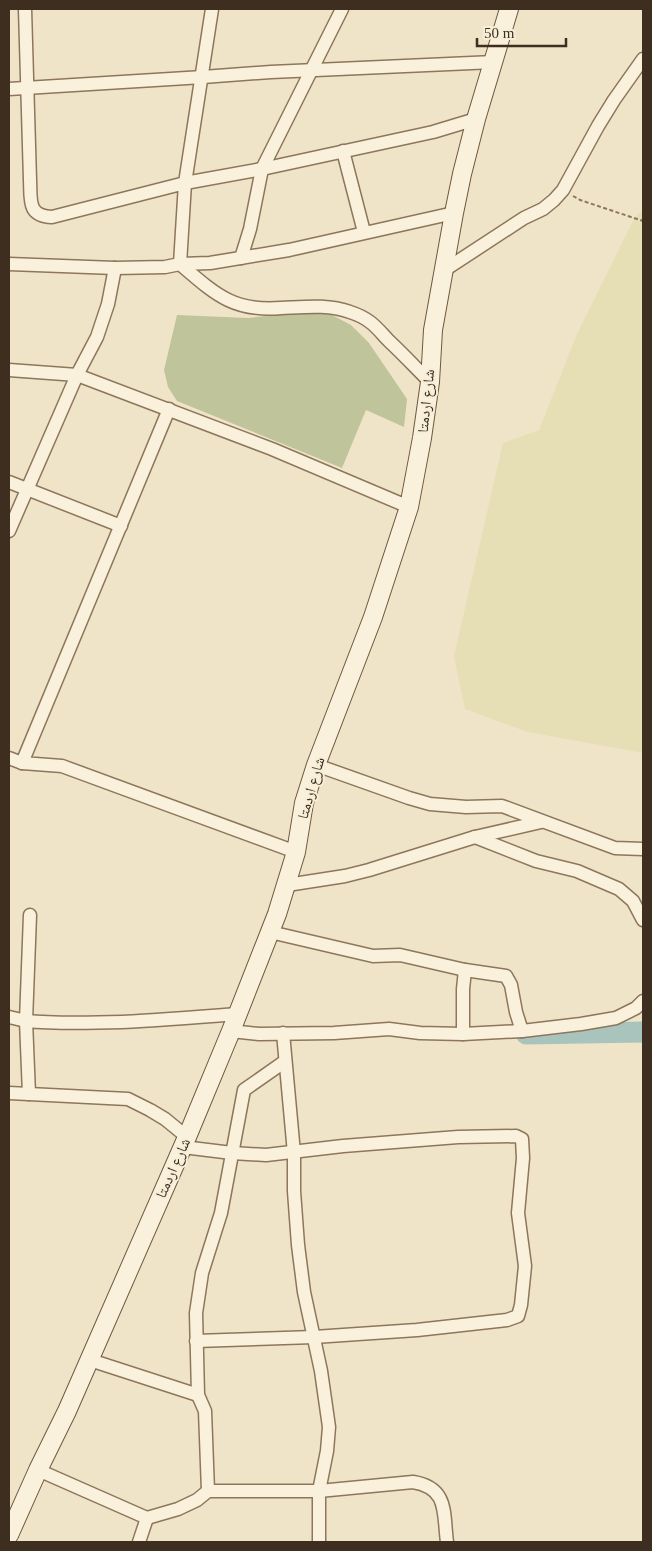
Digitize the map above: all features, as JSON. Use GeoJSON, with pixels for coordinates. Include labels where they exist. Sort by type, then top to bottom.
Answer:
{"type":"FeatureCollection","features":[{"type":"Feature","properties":{"kind":"main road","name":"شارع اردمتا"},"geometry":{"type":"LineString","coordinates":[[9,1535],[90,1360],[231,1031],[270,932],[286,885],[296,852],[304,803],[316,766],[374,617],[409,507],[430,382],[432,330],[454,213],[476,120],[509,9]]}},
{"type":"Feature","properties":{"kind":"street"},"geometry":{"type":"LineString","coordinates":[[25,9],[30,180],[32,203],[36,214],[41,216],[52,217],[185,183],[262,169],[433,132],[476,120]]}},
{"type":"Feature","properties":{"kind":"street"},"geometry":{"type":"LineString","coordinates":[[180,264],[185,183],[203,78],[212,9]]}},
{"type":"Feature","properties":{"kind":"street"},"geometry":{"type":"LineString","coordinates":[[241,258],[250,229],[262,169],[342,9]]}},
{"type":"Feature","properties":{"kind":"street"},"geometry":{"type":"LineString","coordinates":[[443,271],[524,218],[542,209],[563,190],[610,106],[643,59]]}},
{"type":"Feature","properties":{"kind":"street"},"geometry":{"type":"LineString","coordinates":[[9,89],[203,78],[271,72],[494,62]]}},
{"type":"Feature","properties":{"kind":"street"},"geometry":{"type":"LineString","coordinates":[[343,151],[364,232]]}},
{"type":"Feature","properties":{"kind":"street"},"geometry":{"type":"LineString","coordinates":[[9,264],[115,268],[165,267],[180,264],[210,263],[289,250],[454,213]]}},
{"type":"Feature","properties":{"kind":"street"},"geometry":{"type":"LineString","coordinates":[[180,264],[211,290],[224,299],[238,305],[278,309],[329,307],[357,315],[371,322],[430,382]]}},
{"type":"Feature","properties":{"kind":"street"},"geometry":{"type":"LineString","coordinates":[[9,531],[77,375],[97,337],[108,304],[115,268]]}},
{"type":"Feature","properties":{"kind":"street"},"geometry":{"type":"LineString","coordinates":[[9,370],[77,375],[272,449],[409,507]]}},
{"type":"Feature","properties":{"kind":"street"},"geometry":{"type":"LineString","coordinates":[[22,763],[169,409]]}},
{"type":"Feature","properties":{"kind":"street"},"geometry":{"type":"LineString","coordinates":[[9,482],[121,526]]}},
{"type":"Feature","properties":{"kind":"street"},"geometry":{"type":"LineString","coordinates":[[9,758],[22,763],[62,766],[296,852]]}},
{"type":"Feature","properties":{"kind":"street"},"geometry":{"type":"LineString","coordinates":[[316,766],[430,804],[502,806],[615,848],[643,849]]}},
{"type":"Feature","properties":{"kind":"street"},"geometry":{"type":"LineString","coordinates":[[286,885],[345,876],[475,837],[541,822]]}},
{"type":"Feature","properties":{"kind":"street"},"geometry":{"type":"LineString","coordinates":[[475,837],[536,861],[576,871],[619,889],[632,901],[643,920]]}},
{"type":"Feature","properties":{"kind":"street"},"geometry":{"type":"LineString","coordinates":[[29,1094],[26,1020],[30,915]]}},
{"type":"Feature","properties":{"kind":"street"},"geometry":{"type":"LineString","coordinates":[[270,932],[374,956],[400,955],[465,970],[506,976],[511,985],[522,1031]]}},
{"type":"Feature","properties":{"kind":"street"},"geometry":{"type":"LineString","coordinates":[[464,1034],[463,989],[465,970]]}},
{"type":"Feature","properties":{"kind":"street"},"geometry":{"type":"LineString","coordinates":[[231,1031],[259,1034],[334,1034],[389,1029],[420,1033],[464,1034],[522,1031],[616,1018],[636,1008],[643,1001]]}},
{"type":"Feature","properties":{"kind":"street"},"geometry":{"type":"LineString","coordinates":[[9,1017],[53,1024],[81,1024],[176,1020],[237,1014]]}},
{"type":"Feature","properties":{"kind":"street"},"geometry":{"type":"LineString","coordinates":[[283,1033],[284,1062],[294,1152],[294,1191],[298,1244],[304,1292],[321,1371],[329,1427],[327,1451],[319,1491],[319,1542]]}},
{"type":"Feature","properties":{"kind":"street"},"geometry":{"type":"LineString","coordinates":[[208,1492],[205,1411],[198,1395],[196,1341],[196,1313],[202,1273],[221,1213],[244,1090],[284,1062]]}},
{"type":"Feature","properties":{"kind":"street"},"geometry":{"type":"LineString","coordinates":[[9,1093],[128,1099],[157,1114],[185,1142],[232,1153],[266,1155],[343,1146],[458,1137],[516,1136],[522,1139],[523,1158],[518,1213],[525,1266],[518,1316],[507,1320],[417,1330],[314,1337],[196,1341]]}},
{"type":"Feature","properties":{"kind":"street"},"geometry":{"type":"LineString","coordinates":[[90,1360],[198,1395]]}},
{"type":"Feature","properties":{"kind":"street"},"geometry":{"type":"LineString","coordinates":[[38,1470],[147,1518],[178,1509],[197,1500],[208,1492],[319,1491],[413,1482],[423,1483],[432,1488],[442,1501],[447,1542]]}},
{"type":"Feature","properties":{"kind":"street"},"geometry":{"type":"LineString","coordinates":[[139,1542],[147,1518]]}},
{"type":"Feature","properties":{"kind":"path"},"geometry":{"type":"LineString","coordinates":[[563,190],[580,200],[643,221]]}},
{"type":"Feature","properties":{"kind":"shaded area"},"geometry":{"type":"Polygon","coordinates":[[[643,209],[643,753],[528,732],[465,709],[454,656],[503,443],[539,430],[577,334],[634,219],[643,209]]]}},
{"type":"Feature","properties":{"kind":"green space"},"geometry":{"type":"Polygon","coordinates":[[[312,311],[332,315],[351,325],[369,343],[407,399],[404,427],[366,410],[342,468],[177,401],[168,387],[164,370],[177,315],[248,318],[312,311]]]}},
{"type":"Feature","properties":{"kind":"waterway"},"geometry":{"type":"LineString","coordinates":[[526,1034],[643,1032]]}}]}
